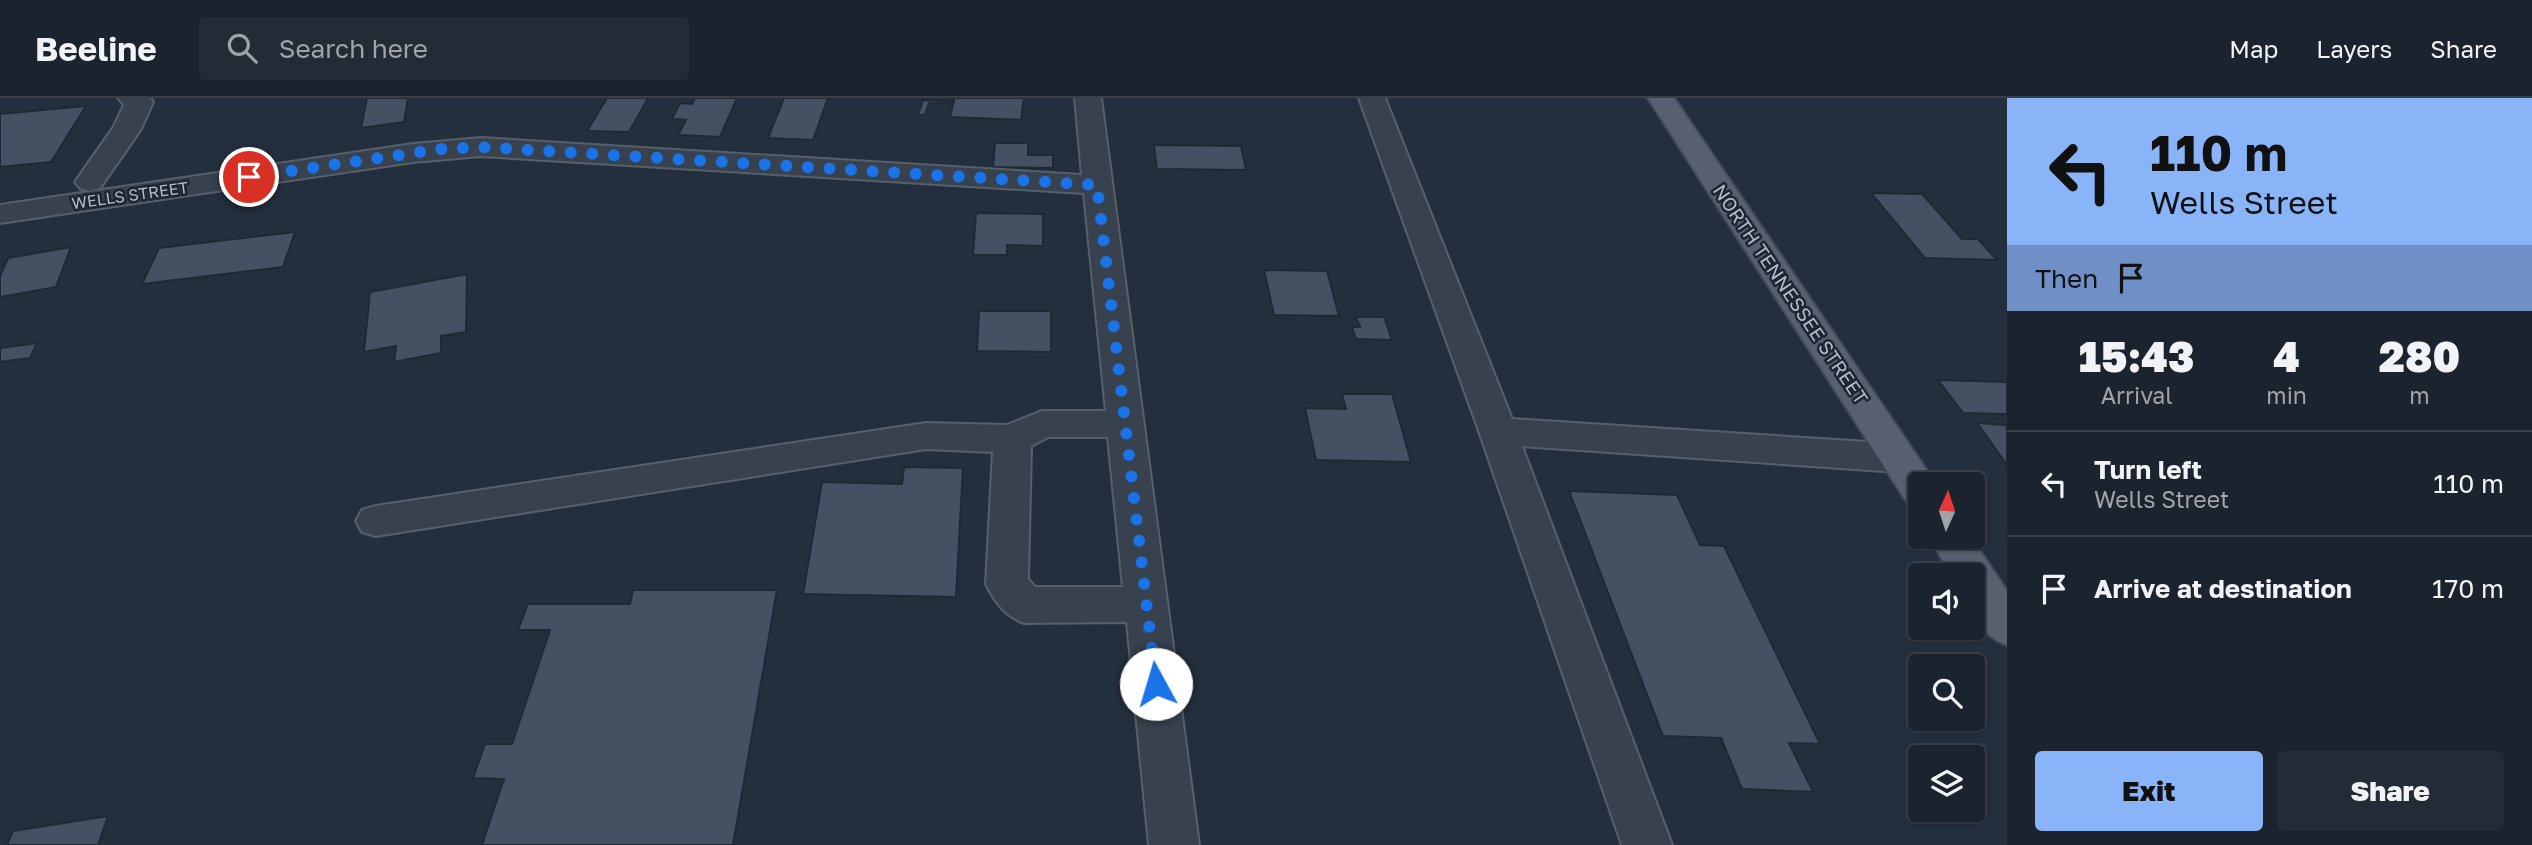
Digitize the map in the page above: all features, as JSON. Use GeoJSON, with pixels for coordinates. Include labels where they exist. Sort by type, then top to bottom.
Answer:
{"type":"FeatureCollection","features":[{"type":"Feature","properties":{"kind":"main road","name":"NORTH TENNESSEE STREET"},"geometry":{"type":"LineString","coordinates":[[1661,98],[1908,473]]}},
{"type":"Feature","properties":{"kind":"main road"},"geometry":{"type":"LineString","coordinates":[[1957,550],[2007,627]]}},
{"type":"Feature","properties":{"kind":"street"},"geometry":{"type":"LineString","coordinates":[[0,190],[83,188],[127,129],[139,102],[131,98]]}},
{"type":"Feature","properties":{"kind":"street"},"geometry":{"type":"LineString","coordinates":[[1088,98],[1174,845]]}},
{"type":"Feature","properties":{"kind":"street"},"geometry":{"type":"LineString","coordinates":[[1372,98],[1498,430],[1647,845]]}},
{"type":"Feature","properties":{"kind":"street","name":"WELLS STREET"},"geometry":{"type":"LineString","coordinates":[[0,214],[83,188],[481,147],[1097,185]]}},
{"type":"Feature","properties":{"kind":"street"},"geometry":{"type":"LineString","coordinates":[[376,521],[926,436],[1012,439],[1042,424],[1125,424]]}},
{"type":"Feature","properties":{"kind":"street"},"geometry":{"type":"LineString","coordinates":[[1498,430],[1898,458]]}},
{"type":"Feature","properties":{"kind":"street"},"geometry":{"type":"LineString","coordinates":[[1012,439],[1007,584],[1024,605],[1147,604]]}},
{"type":"Feature","properties":{"kind":"building"},"geometry":{"type":"Polygon","coordinates":[[[367,98],[408,98],[404,122],[361,128],[367,98]]]}},
{"type":"Feature","properties":{"kind":"building"},"geometry":{"type":"Polygon","coordinates":[[[607,98],[648,98],[629,132],[587,131],[607,98]]]}},
{"type":"Feature","properties":{"kind":"building"},"geometry":{"type":"Polygon","coordinates":[[[695,98],[737,98],[720,137],[678,135],[686,120],[672,119],[680,103],[692,104],[695,98]]]}},
{"type":"Feature","properties":{"kind":"building"},"geometry":{"type":"Polygon","coordinates":[[[784,98],[828,98],[813,140],[768,138],[784,98]]]}},
{"type":"Feature","properties":{"kind":"building"},"geometry":{"type":"Polygon","coordinates":[[[954,98],[1024,98],[1021,120],[950,117],[953,104],[929,103],[925,115],[918,115],[923,100],[954,102],[954,98]]]}},
{"type":"Feature","properties":{"kind":"building"},"geometry":{"type":"Polygon","coordinates":[[[86,106],[51,162],[0,167],[0,114],[86,106]]]}},
{"type":"Feature","properties":{"kind":"building"},"geometry":{"type":"Polygon","coordinates":[[[995,143],[1028,143],[1028,155],[1053,155],[1053,168],[993,167],[995,143]]]}},
{"type":"Feature","properties":{"kind":"building"},"geometry":{"type":"Polygon","coordinates":[[[1154,145],[1241,146],[1246,170],[1157,169],[1154,145]]]}},
{"type":"Feature","properties":{"kind":"building"},"geometry":{"type":"Polygon","coordinates":[[[1871,193],[1922,194],[1962,239],[1978,239],[1997,260],[1925,258],[1871,193]]]}},
{"type":"Feature","properties":{"kind":"building"},"geometry":{"type":"Polygon","coordinates":[[[976,213],[1043,214],[1043,246],[1007,245],[1007,255],[973,255],[976,213]]]}},
{"type":"Feature","properties":{"kind":"building"},"geometry":{"type":"Polygon","coordinates":[[[295,232],[283,267],[142,284],[159,248],[295,232]]]}},
{"type":"Feature","properties":{"kind":"building"},"geometry":{"type":"Polygon","coordinates":[[[71,247],[56,287],[0,297],[0,276],[8,258],[71,247]]]}},
{"type":"Feature","properties":{"kind":"building"},"geometry":{"type":"Polygon","coordinates":[[[1264,270],[1327,271],[1339,316],[1274,315],[1264,270]]]}},
{"type":"Feature","properties":{"kind":"building"},"geometry":{"type":"Polygon","coordinates":[[[467,274],[466,332],[441,336],[441,353],[394,362],[396,346],[364,352],[370,292],[467,274]]]}},
{"type":"Feature","properties":{"kind":"building"},"geometry":{"type":"Polygon","coordinates":[[[979,311],[1051,311],[1051,352],[977,351],[979,311]]]}},
{"type":"Feature","properties":{"kind":"building"},"geometry":{"type":"Polygon","coordinates":[[[1356,317],[1384,317],[1392,340],[1356,339],[1352,327],[1360,327],[1356,317]]]}},
{"type":"Feature","properties":{"kind":"building"},"geometry":{"type":"Polygon","coordinates":[[[37,343],[30,358],[0,362],[0,348],[37,343]]]}},
{"type":"Feature","properties":{"kind":"building"},"geometry":{"type":"Polygon","coordinates":[[[1938,380],[2007,382],[2007,414],[1963,413],[1938,380]]]}},
{"type":"Feature","properties":{"kind":"building"},"geometry":{"type":"Polygon","coordinates":[[[1342,394],[1392,394],[1411,462],[1316,460],[1305,408],[1346,409],[1342,394]]]}},
{"type":"Feature","properties":{"kind":"building"},"geometry":{"type":"Polygon","coordinates":[[[1977,423],[2007,425],[2007,465],[1977,423]]]}},
{"type":"Feature","properties":{"kind":"building"},"geometry":{"type":"Polygon","coordinates":[[[904,467],[963,468],[956,597],[803,594],[822,482],[902,484],[904,467]]]}},
{"type":"Feature","properties":{"kind":"building"},"geometry":{"type":"Polygon","coordinates":[[[1569,491],[1677,495],[1700,545],[1724,546],[1820,744],[1789,743],[1813,792],[1742,789],[1721,738],[1663,736],[1569,491]]]}},
{"type":"Feature","properties":{"kind":"building"},"geometry":{"type":"Polygon","coordinates":[[[633,590],[777,590],[733,845],[482,845],[504,779],[473,778],[485,744],[512,744],[550,630],[518,630],[528,604],[630,604],[633,590]]]}},
{"type":"Feature","properties":{"kind":"building"},"geometry":{"type":"Polygon","coordinates":[[[108,816],[98,845],[7,845],[13,831],[108,816]]]}},
{"type":"Feature","properties":{"kind":"route"},"geometry":{"type":"LineString","coordinates":[[249,177],[441,149],[481,147],[1097,185],[1156,684]]}}]}
